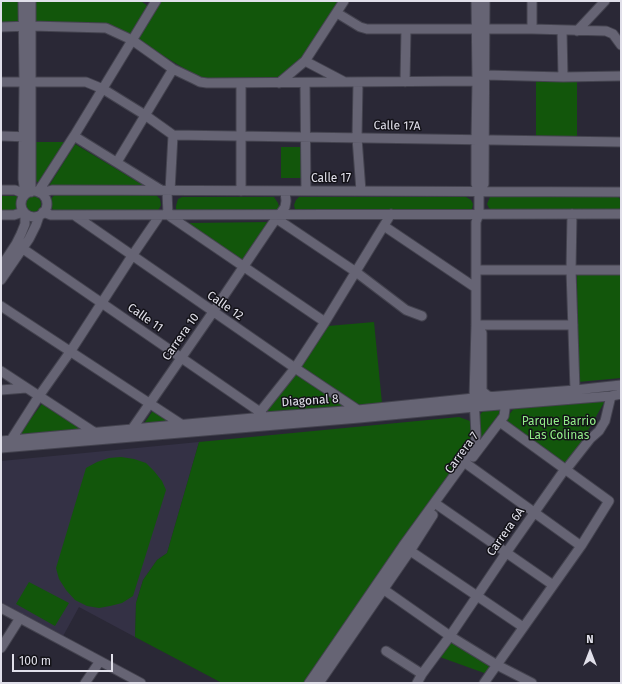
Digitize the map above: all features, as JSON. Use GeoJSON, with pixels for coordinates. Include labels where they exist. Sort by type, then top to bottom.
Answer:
{"type":"FeatureCollection","features":[{"type":"Feature","properties":{"kind":"street"},"geometry":{"type":"LineString","coordinates":[[23,1],[27,27]]}},
{"type":"Feature","properties":{"kind":"street"},"geometry":{"type":"LineString","coordinates":[[1,267],[36,225],[41,214],[46,208],[45,198],[32,193],[24,179],[27,136],[27,27],[31,1]]}},
{"type":"Feature","properties":{"kind":"street"},"geometry":{"type":"LineString","coordinates":[[279,83],[305,61],[344,1]]}},
{"type":"Feature","properties":{"kind":"street","name":"Carrera 7"},"geometry":{"type":"LineString","coordinates":[[476,1],[481,29]]}},
{"type":"Feature","properties":{"kind":"street","name":"Carrera 7"},"geometry":{"type":"LineString","coordinates":[[321,682],[383,589],[407,548],[439,506],[466,463],[474,445],[476,435],[474,403],[479,325],[479,270],[482,222],[479,214],[479,191],[484,184],[480,140],[481,29],[485,1]]}},
{"type":"Feature","properties":{"kind":"street"},"geometry":{"type":"LineString","coordinates":[[532,1],[532,29]]}},
{"type":"Feature","properties":{"kind":"street"},"geometry":{"type":"LineString","coordinates":[[577,31],[605,1]]}},
{"type":"Feature","properties":{"kind":"street"},"geometry":{"type":"LineString","coordinates":[[1,280],[19,247],[24,227],[24,213],[21,208],[22,199],[32,193],[74,136],[132,40],[151,3]]}},
{"type":"Feature","properties":{"kind":"street"},"geometry":{"type":"LineString","coordinates":[[337,13],[360,27],[367,29],[532,29],[606,31],[613,34],[621,45]]}},
{"type":"Feature","properties":{"kind":"street"},"geometry":{"type":"LineString","coordinates":[[1,27],[106,28],[132,40],[173,69],[200,82],[207,83],[405,82],[481,78],[621,76]]}},
{"type":"Feature","properties":{"kind":"street"},"geometry":{"type":"LineString","coordinates":[[405,82],[406,29]]}},
{"type":"Feature","properties":{"kind":"street"},"geometry":{"type":"LineString","coordinates":[[562,30],[563,77]]}},
{"type":"Feature","properties":{"kind":"street"},"geometry":{"type":"LineString","coordinates":[[305,61],[345,82]]}},
{"type":"Feature","properties":{"kind":"street"},"geometry":{"type":"LineString","coordinates":[[116,162],[173,69]]}},
{"type":"Feature","properties":{"kind":"street"},"geometry":{"type":"LineString","coordinates":[[1,82],[86,82],[102,89],[173,135],[164,215],[132,256],[70,352],[39,396],[11,444]]}},
{"type":"Feature","properties":{"kind":"street"},"geometry":{"type":"LineString","coordinates":[[358,82],[357,138],[361,191]]}},
{"type":"Feature","properties":{"kind":"street"},"geometry":{"type":"LineString","coordinates":[[241,83],[241,191]]}},
{"type":"Feature","properties":{"kind":"street"},"geometry":{"type":"LineString","coordinates":[[305,83],[306,191]]}},
{"type":"Feature","properties":{"kind":"street","name":"Calle 17A"},"geometry":{"type":"LineString","coordinates":[[173,135],[621,142]]}},
{"type":"Feature","properties":{"kind":"street"},"geometry":{"type":"LineString","coordinates":[[1,136],[27,136]]}},
{"type":"Feature","properties":{"kind":"street"},"geometry":{"type":"LineString","coordinates":[[74,136],[166,191]]}},
{"type":"Feature","properties":{"kind":"street","name":"Calle 17"},"geometry":{"type":"LineString","coordinates":[[1,190],[15,190],[32,193],[52,190],[621,192]]}},
{"type":"Feature","properties":{"kind":"street","name":"Carrera 10"},"geometry":{"type":"LineString","coordinates":[[132,433],[181,358],[273,223],[279,217],[285,207],[285,191]]}},
{"type":"Feature","properties":{"kind":"street"},"geometry":{"type":"LineString","coordinates":[[1,215],[24,213],[33,217],[41,214],[279,217],[391,214],[621,214]]}},
{"type":"Feature","properties":{"kind":"street"},"geometry":{"type":"LineString","coordinates":[[263,418],[325,322],[391,214]]}},
{"type":"Feature","properties":{"kind":"street"},"geometry":{"type":"LineString","coordinates":[[572,214],[571,270],[575,390]]}},
{"type":"Feature","properties":{"kind":"street","name":"Calle 12"},"geometry":{"type":"LineString","coordinates":[[74,215],[295,368],[358,414]]}},
{"type":"Feature","properties":{"kind":"street"},"geometry":{"type":"LineString","coordinates":[[164,215],[244,266],[325,322]]}},
{"type":"Feature","properties":{"kind":"street"},"geometry":{"type":"LineString","coordinates":[[279,217],[406,310],[422,316]]}},
{"type":"Feature","properties":{"kind":"street"},"geometry":{"type":"LineString","coordinates":[[384,226],[476,288]]}},
{"type":"Feature","properties":{"kind":"street","name":"Calle 11"},"geometry":{"type":"LineString","coordinates":[[19,247],[181,358],[263,418]]}},
{"type":"Feature","properties":{"kind":"street"},"geometry":{"type":"LineString","coordinates":[[479,270],[621,270]]}},
{"type":"Feature","properties":{"kind":"street","name":"Carrera 7"},"geometry":{"type":"LineString","coordinates":[[309,683],[407,548],[466,463],[504,416],[503,405],[500,400],[488,396],[482,391],[476,288],[479,270]]}},
{"type":"Feature","properties":{"kind":"street"},"geometry":{"type":"LineString","coordinates":[[1,306],[150,404],[182,428]]}},
{"type":"Feature","properties":{"kind":"street"},"geometry":{"type":"LineString","coordinates":[[479,325],[573,325]]}},
{"type":"Feature","properties":{"kind":"street"},"geometry":{"type":"LineString","coordinates":[[4,373],[94,432]]}},
{"type":"Feature","properties":{"kind":"street"},"geometry":{"type":"LineString","coordinates":[[1,390],[8,385],[9,380],[4,373]]}},
{"type":"Feature","properties":{"kind":"street","name":"Diagonal 8"},"geometry":{"type":"LineString","coordinates":[[474,403],[494,397],[621,385]]}},
{"type":"Feature","properties":{"kind":"street"},"geometry":{"type":"LineString","coordinates":[[1,390],[26,388]]}},
{"type":"Feature","properties":{"kind":"street","name":"Diagonal 8"},"geometry":{"type":"LineString","coordinates":[[1,441],[11,444],[182,428],[263,418],[358,414],[474,403],[503,405],[621,394]]}},
{"type":"Feature","properties":{"kind":"street","name":"Carrera 6A"},"geometry":{"type":"LineString","coordinates":[[418,683],[422,674],[450,636],[565,469],[590,439],[599,431],[605,421],[612,396]]}},
{"type":"Feature","properties":{"kind":"street"},"geometry":{"type":"LineString","coordinates":[[484,683],[581,546],[609,500],[500,422]]}},
{"type":"Feature","properties":{"kind":"street","name":"Diagonal 8"},"geometry":{"type":"LineString","coordinates":[[1,448],[11,444],[94,432],[132,433]]}},
{"type":"Feature","properties":{"kind":"street"},"geometry":{"type":"LineString","coordinates":[[466,463],[581,546]]}},
{"type":"Feature","properties":{"kind":"street"},"geometry":{"type":"LineString","coordinates":[[439,506],[553,586]]}},
{"type":"Feature","properties":{"kind":"street"},"geometry":{"type":"LineString","coordinates":[[407,548],[524,628]]}},
{"type":"Feature","properties":{"kind":"street"},"geometry":{"type":"LineString","coordinates":[[383,589],[450,636],[497,665],[532,683]]}},
{"type":"Feature","properties":{"kind":"street"},"geometry":{"type":"LineString","coordinates":[[1,608],[141,683]]}},
{"type":"Feature","properties":{"kind":"street"},"geometry":{"type":"LineString","coordinates":[[1,648],[20,618]]}},
{"type":"Feature","properties":{"kind":"street"},"geometry":{"type":"LineString","coordinates":[[386,651],[422,674]]}},
{"type":"Feature","properties":{"kind":"street"},"geometry":{"type":"LineString","coordinates":[[85,683],[100,661]]}},
{"type":"Feature","properties":{"kind":"shaded area"},"geometry":{"type":"Polygon","coordinates":[[[199,442],[167,553],[157,560],[143,580],[136,603],[135,637],[79,607],[62,638],[1,604],[1,461],[199,442]]]}},
{"type":"Feature","properties":{"kind":"green space"},"geometry":{"type":"Polygon","coordinates":[[[1,1],[22,1],[22,24],[1,24],[1,1]]]}},
{"type":"Feature","properties":{"kind":"green space"},"geometry":{"type":"Polygon","coordinates":[[[36,1],[141,1],[149,7],[132,37],[107,25],[36,24],[36,1]]]}},
{"type":"Feature","properties":{"kind":"green space"},"geometry":{"type":"Polygon","coordinates":[[[160,1],[339,1],[301,63],[279,77],[247,82],[203,80],[136,39],[160,1]]]}},
{"type":"Feature","properties":{"kind":"green space"},"geometry":{"type":"Polygon","coordinates":[[[536,80],[577,80],[577,138],[536,138],[536,80]]]}},
{"type":"Feature","properties":{"kind":"green space"},"geometry":{"type":"Polygon","coordinates":[[[35,142],[66,142],[42,182],[37,182],[35,179],[35,142]]]}},
{"type":"Feature","properties":{"kind":"green space"},"geometry":{"type":"Polygon","coordinates":[[[75,144],[148,188],[47,189],[75,144]]]}},
{"type":"Feature","properties":{"kind":"green space"},"geometry":{"type":"Polygon","coordinates":[[[281,147],[301,147],[301,178],[281,178],[281,147]]]}},
{"type":"Feature","properties":{"kind":"green space"},"geometry":{"type":"Polygon","coordinates":[[[55,194],[155,194],[160,199],[161,205],[156,212],[54,211],[50,203],[55,194]]]}},
{"type":"Feature","properties":{"kind":"green space"},"geometry":{"type":"Polygon","coordinates":[[[1,196],[18,196],[20,200],[20,211],[1,213],[1,196]]]}},
{"type":"Feature","properties":{"kind":"green space"},"geometry":{"type":"Polygon","coordinates":[[[30,196],[36,196],[41,201],[39,210],[36,212],[30,212],[25,207],[25,201],[30,196]]]}},
{"type":"Feature","properties":{"kind":"green space"},"geometry":{"type":"Polygon","coordinates":[[[618,196],[621,201],[621,207],[618,210],[493,211],[487,204],[490,197],[618,196]]]}},
{"type":"Feature","properties":{"kind":"green space"},"geometry":{"type":"Polygon","coordinates":[[[182,197],[274,197],[279,207],[275,213],[180,214],[176,210],[176,206],[178,199],[182,197]]]}},
{"type":"Feature","properties":{"kind":"green space"},"geometry":{"type":"Polygon","coordinates":[[[299,197],[466,197],[471,200],[473,204],[472,209],[468,213],[299,214],[294,205],[299,197]]]}},
{"type":"Feature","properties":{"kind":"green space"},"geometry":{"type":"Polygon","coordinates":[[[270,222],[242,262],[188,223],[270,222]]]}},
{"type":"Feature","properties":{"kind":"green space"},"geometry":{"type":"Polygon","coordinates":[[[577,274],[621,274],[621,378],[578,382],[577,274]]]}},
{"type":"Feature","properties":{"kind":"green space"},"geometry":{"type":"Polygon","coordinates":[[[374,322],[382,403],[357,405],[299,367],[328,326],[374,322]]]}},
{"type":"Feature","properties":{"kind":"green space"},"geometry":{"type":"Polygon","coordinates":[[[297,370],[349,406],[266,413],[297,370]]]}},
{"type":"Feature","properties":{"kind":"green space"},"geometry":{"type":"Polygon","coordinates":[[[44,401],[85,429],[18,436],[44,401]]]}},
{"type":"Feature","properties":{"kind":"green space","name":"Parque Barrio Las Colinas"},"geometry":{"type":"Polygon","coordinates":[[[605,401],[571,460],[567,464],[503,422],[516,406],[605,401]]]}},
{"type":"Feature","properties":{"kind":"green space"},"geometry":{"type":"Polygon","coordinates":[[[154,409],[175,423],[143,425],[154,409]]]}},
{"type":"Feature","properties":{"kind":"green space"},"geometry":{"type":"Polygon","coordinates":[[[499,409],[501,411],[477,445],[479,416],[483,411],[499,409]]]}},
{"type":"Feature","properties":{"kind":"green space"},"geometry":{"type":"Polygon","coordinates":[[[459,417],[470,421],[473,429],[471,447],[306,683],[222,683],[135,637],[136,603],[143,580],[157,560],[167,553],[199,442],[459,417]]]}},
{"type":"Feature","properties":{"kind":"green space"},"geometry":{"type":"Polygon","coordinates":[[[121,457],[146,463],[162,481],[166,490],[133,596],[122,603],[110,606],[99,608],[87,606],[75,600],[66,590],[59,579],[56,568],[86,468],[109,458],[121,457]]]}},
{"type":"Feature","properties":{"kind":"green space"},"geometry":{"type":"Polygon","coordinates":[[[29,582],[69,603],[55,626],[16,604],[29,582]]]}},
{"type":"Feature","properties":{"kind":"green space"},"geometry":{"type":"Polygon","coordinates":[[[450,638],[491,666],[487,674],[437,656],[450,638]]]}}]}
